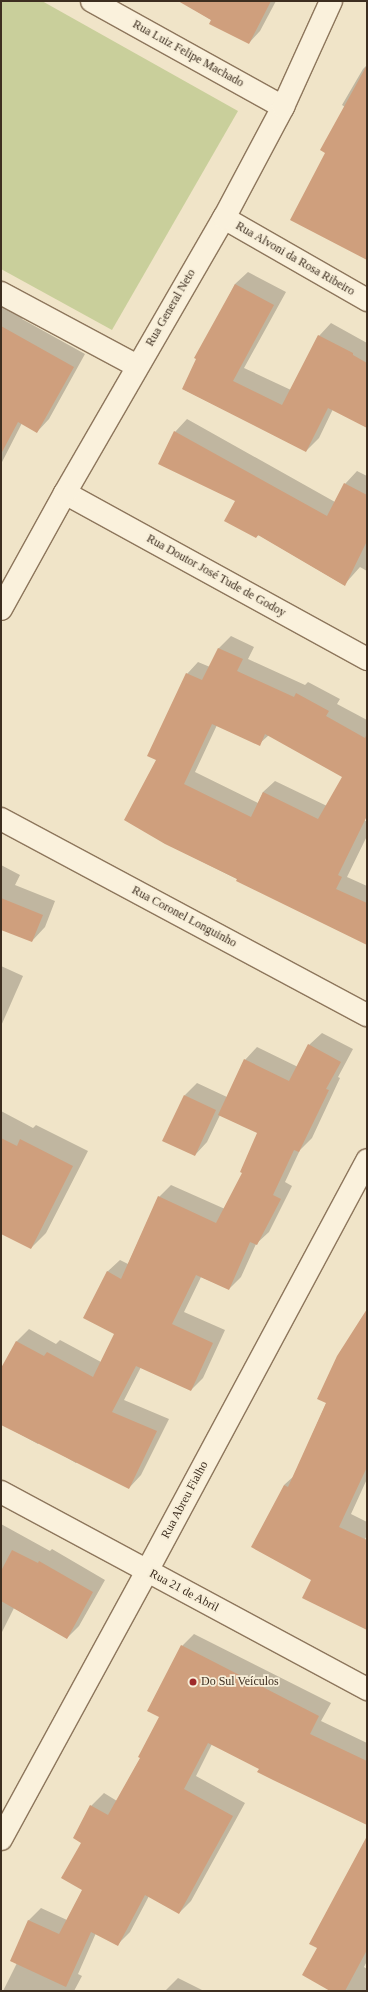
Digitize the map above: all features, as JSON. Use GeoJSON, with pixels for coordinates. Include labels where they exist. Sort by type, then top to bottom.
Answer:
{"type":"FeatureCollection","features":[{"type":"Feature","properties":{"kind":"street","name":"Rua Luiz Felipe Machado"},"geometry":{"type":"LineString","coordinates":[[92,1],[283,107]]}},
{"type":"Feature","properties":{"kind":"street","name":"Rua General Neto"},"geometry":{"type":"LineString","coordinates":[[1,609],[137,366],[224,218],[283,107],[331,1]]}},
{"type":"Feature","properties":{"kind":"street","name":"Rua Alvoni da Rosa Ribeiro"},"geometry":{"type":"LineString","coordinates":[[224,218],[367,300]]}},
{"type":"Feature","properties":{"kind":"street"},"geometry":{"type":"LineString","coordinates":[[1,293],[137,366]]}},
{"type":"Feature","properties":{"kind":"street","name":"Rua Doutor José Tude de Godoy"},"geometry":{"type":"LineString","coordinates":[[65,493],[367,659]]}},
{"type":"Feature","properties":{"kind":"street","name":"Rua Coronel Longuinho"},"geometry":{"type":"LineString","coordinates":[[1,819],[367,1015]]}},
{"type":"Feature","properties":{"kind":"street","name":"Rua Abreu Fialho"},"geometry":{"type":"LineString","coordinates":[[1,1839],[147,1571],[367,1160]]}},
{"type":"Feature","properties":{"kind":"street","name":"Rua 21 de Abril"},"geometry":{"type":"LineString","coordinates":[[1,1492],[367,1689]]}},
{"type":"Feature","properties":{"kind":"green space"},"geometry":{"type":"Polygon","coordinates":[[[1,1],[42,1],[238,111],[112,330],[1,269],[1,1]]]}},
{"type":"Feature","properties":{"kind":"building"},"geometry":{"type":"Polygon","coordinates":[[[178,1],[271,1],[249,44],[209,24],[211,20],[178,1]]]}},
{"type":"Feature","properties":{"kind":"building"},"geometry":{"type":"Polygon","coordinates":[[[367,65],[367,260],[290,220],[325,153],[320,150],[367,65]]]}},
{"type":"Feature","properties":{"kind":"building"},"geometry":{"type":"Polygon","coordinates":[[[235,284],[274,305],[233,381],[282,405],[318,335],[353,353],[353,355],[367,363],[367,428],[328,408],[306,452],[182,389],[196,359],[194,358],[235,284]]]}},
{"type":"Feature","properties":{"kind":"building"},"geometry":{"type":"Polygon","coordinates":[[[1,326],[74,367],[37,433],[18,422],[1,454],[1,326]]]}},
{"type":"Feature","properties":{"kind":"building"},"geometry":{"type":"Polygon","coordinates":[[[174,431],[327,516],[344,483],[367,495],[367,541],[345,586],[258,535],[256,538],[224,521],[235,501],[158,464],[174,431]]]}},
{"type":"Feature","properties":{"kind":"building"},"geometry":{"type":"Polygon","coordinates":[[[218,648],[243,659],[237,671],[294,697],[296,693],[329,711],[326,716],[365,738],[367,733],[367,816],[338,875],[342,877],[336,889],[367,903],[367,945],[236,881],[237,879],[165,844],[124,820],[156,760],[147,756],[186,673],[202,680],[218,648]],[[212,724],[184,784],[251,817],[263,792],[318,819],[342,777],[265,734],[260,746],[212,724]]]}},
{"type":"Feature","properties":{"kind":"building"},"geometry":{"type":"Polygon","coordinates":[[[1,898],[43,915],[32,942],[1,930],[1,898]]]}},
{"type":"Feature","properties":{"kind":"building"},"geometry":{"type":"Polygon","coordinates":[[[308,1044],[341,1062],[326,1089],[329,1090],[299,1152],[294,1150],[273,1195],[281,1199],[257,1245],[250,1242],[229,1290],[196,1275],[172,1324],[213,1343],[191,1391],[136,1366],[112,1412],[157,1431],[129,1489],[1,1425],[1,1368],[16,1341],[44,1356],[47,1352],[93,1377],[114,1334],[83,1318],[107,1271],[121,1279],[158,1196],[216,1223],[242,1173],[240,1172],[257,1133],[218,1115],[244,1059],[289,1081],[308,1044]]]}},
{"type":"Feature","properties":{"kind":"building"},"geometry":{"type":"Polygon","coordinates":[[[184,1095],[216,1110],[195,1156],[162,1141],[184,1095]]]}},
{"type":"Feature","properties":{"kind":"building"},"geometry":{"type":"Polygon","coordinates":[[[1,1138],[17,1146],[20,1139],[73,1166],[31,1249],[1,1234],[1,1138]]]}},
{"type":"Feature","properties":{"kind":"building"},"geometry":{"type":"Polygon","coordinates":[[[367,1309],[367,1467],[339,1527],[367,1540],[367,1630],[302,1598],[311,1580],[251,1547],[284,1485],[288,1487],[326,1403],[317,1399],[337,1356],[367,1309]]]}},
{"type":"Feature","properties":{"kind":"building"},"geometry":{"type":"Polygon","coordinates":[[[12,1550],[38,1563],[39,1561],[93,1592],[67,1639],[1,1601],[1,1571],[12,1550]]]}},
{"type":"Feature","properties":{"kind":"building"},"geometry":{"type":"Polygon","coordinates":[[[181,1645],[319,1716],[310,1734],[367,1761],[367,1825],[257,1772],[259,1769],[208,1743],[184,1789],[233,1816],[179,1914],[145,1895],[118,1946],[91,1932],[66,1987],[10,1961],[28,1920],[59,1934],[82,1890],[61,1878],[81,1843],[73,1838],[90,1805],[108,1815],[140,1758],[138,1757],[159,1717],[147,1711],[181,1645]]]}},
{"type":"Feature","properties":{"kind":"building"},"geometry":{"type":"Polygon","coordinates":[[[367,1836],[367,1950],[345,1991],[330,1991],[302,1975],[317,1948],[309,1944],[367,1836]]]}},
{"type":"Feature","properties":{"kind":"place","name":"Do Sul Veículos"},"geometry":{"type":"Point","coordinates":[193,1682]}}]}
